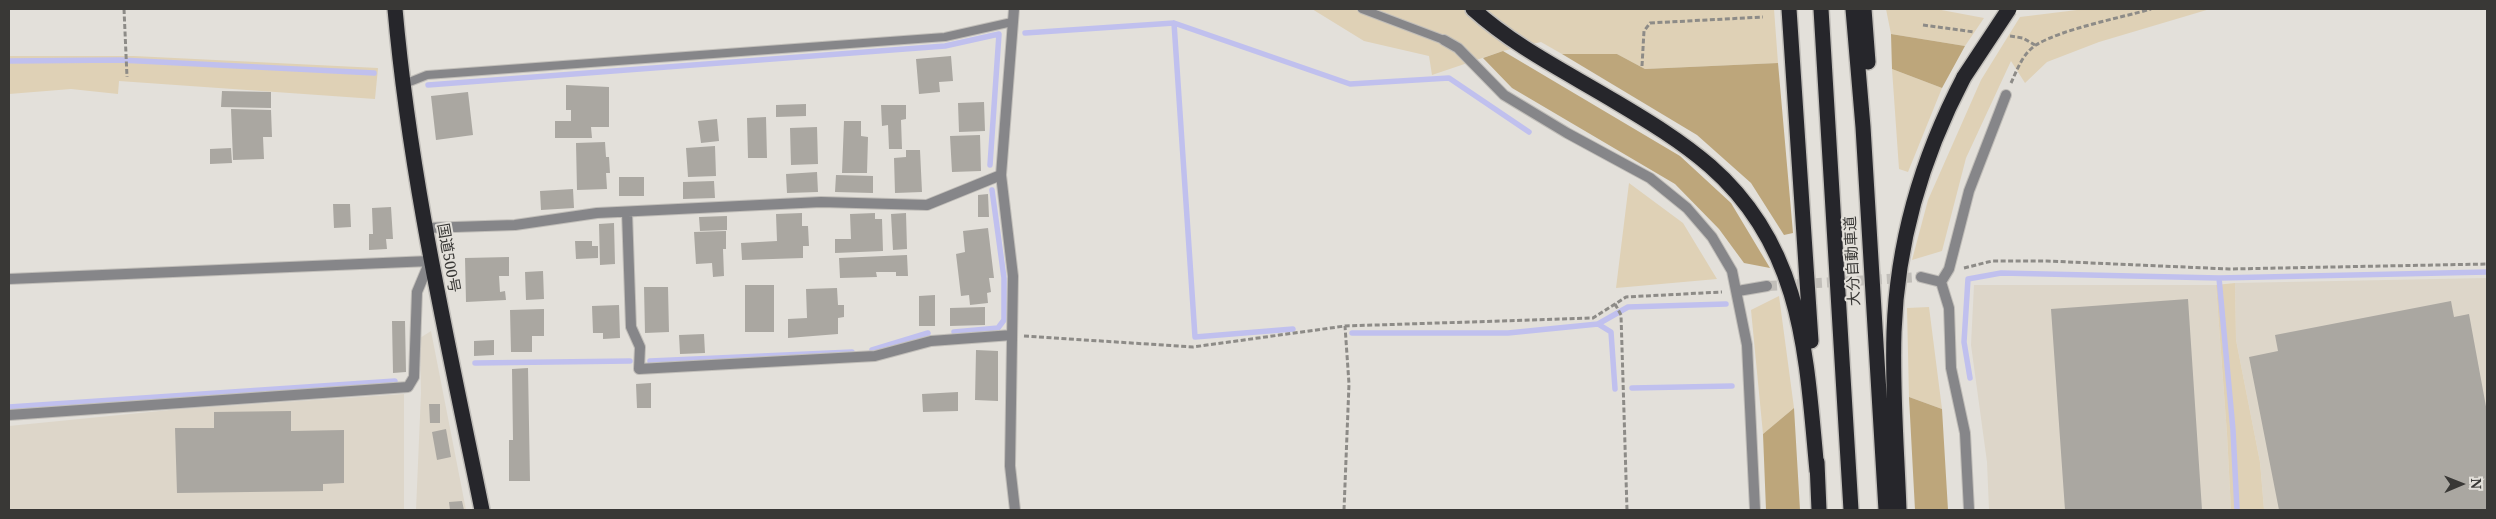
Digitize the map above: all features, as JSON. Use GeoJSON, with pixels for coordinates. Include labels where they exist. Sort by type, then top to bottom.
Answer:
{"type":"FeatureCollection","features":[{"type":"Feature","properties":{"kind":"highway","name":"国道500号"},"geometry":{"type":"LineString","coordinates":[[395,9],[402,85],[424,228],[482,510]]}},
{"type":"Feature","properties":{"kind":"highway"},"geometry":{"type":"LineString","coordinates":[[1473,9],[1530,50],[1630,110],[1688,148],[1729,185],[1762,225],[1786,274],[1802,330],[1817,471]]}},
{"type":"Feature","properties":{"kind":"highway"},"geometry":{"type":"LineString","coordinates":[[1789,9],[1810,312],[1819,510]]}},
{"type":"Feature","properties":{"kind":"highway","name":"大分自動車道"},"geometry":{"type":"LineString","coordinates":[[1821,9],[1851,510]]}},
{"type":"Feature","properties":{"kind":"highway","name":"大分自動車道"},"geometry":{"type":"LineString","coordinates":[[1853,9],[1861,36],[1868,218],[1886,510]]}},
{"type":"Feature","properties":{"kind":"highway"},"geometry":{"type":"LineString","coordinates":[[1861,36],[1864,9]]}},
{"type":"Feature","properties":{"kind":"highway"},"geometry":{"type":"LineString","coordinates":[[1899,510],[1894,331],[1903,246],[1913,201],[1943,116],[1964,77],[2009,9]]}},
{"type":"Feature","properties":{"kind":"street"},"geometry":{"type":"LineString","coordinates":[[1014,9],[1001,174],[1013,276],[1010,466],[1015,510]]}},
{"type":"Feature","properties":{"kind":"street"},"geometry":{"type":"LineString","coordinates":[[1444,40],[1458,48],[1504,95],[1567,133],[1650,178],[1686,208],[1712,238],[1732,271],[1738,291],[1747,345],[1754,510]]}},
{"type":"Feature","properties":{"kind":"street"},"geometry":{"type":"LineString","coordinates":[[1969,510],[1965,433],[1951,368],[1949,308],[1941,282],[1949,269],[1969,191],[2006,95]]}},
{"type":"Feature","properties":{"kind":"street"},"geometry":{"type":"LineString","coordinates":[[424,228],[515,225],[597,213],[821,202],[927,205],[1001,174]]}},
{"type":"Feature","properties":{"kind":"street"},"geometry":{"type":"LineString","coordinates":[[627,212],[632,327],[640,347],[639,369],[875,356],[931,341],[1012,335]]}},
{"type":"Feature","properties":{"kind":"street"},"geometry":{"type":"LineString","coordinates":[[9,279],[430,261],[417,292],[414,376],[408,387],[9,415]]}},
{"type":"Feature","properties":{"kind":"street"},"geometry":{"type":"LineString","coordinates":[[1921,277],[1941,282]]}},
{"type":"Feature","properties":{"kind":"street"},"geometry":{"type":"LineString","coordinates":[[1738,291],[1767,286]]}},
{"type":"Feature","properties":{"kind":"lane"},"geometry":{"type":"LineString","coordinates":[[1362,9],[1444,40]]}},
{"type":"Feature","properties":{"kind":"lane"},"geometry":{"type":"LineString","coordinates":[[402,85],[427,75],[945,37],[1012,22]]}},
{"type":"Feature","properties":{"kind":"path"},"geometry":{"type":"LineString","coordinates":[[124,9],[127,77]]}},
{"type":"Feature","properties":{"kind":"path"},"geometry":{"type":"LineString","coordinates":[[2006,95],[2021,61],[2036,45],[2061,34],[2151,9]]}},
{"type":"Feature","properties":{"kind":"path"},"geometry":{"type":"LineString","coordinates":[[1642,66],[1644,32],[1650,23],[1763,17]]}},
{"type":"Feature","properties":{"kind":"path"},"geometry":{"type":"LineString","coordinates":[[1949,269],[1992,261],[2047,261],[2229,269],[2487,264]]}},
{"type":"Feature","properties":{"kind":"path"},"geometry":{"type":"LineString","coordinates":[[1012,335],[1193,348],[1345,326],[1593,318],[1626,297],[1738,291]]}},
{"type":"Feature","properties":{"kind":"path"},"geometry":{"type":"LineString","coordinates":[[1615,304],[1621,315],[1627,510]]}},
{"type":"Feature","properties":{"kind":"path"},"geometry":{"type":"LineString","coordinates":[[1344,510],[1349,384],[1345,326]]}},
{"type":"Feature","properties":{"kind":"shaded area"},"geometry":{"type":"Polygon","coordinates":[[[1312,9],[1774,9],[1778,63],[1645,69],[1617,54],[1562,54],[1541,42],[1503,51],[1432,75],[1429,56],[1364,41],[1312,9]]]}},
{"type":"Feature","properties":{"kind":"shaded area"},"geometry":{"type":"Polygon","coordinates":[[[1886,9],[1936,9],[1984,18],[1965,46],[1891,34],[1886,9]]]}},
{"type":"Feature","properties":{"kind":"shaded area"},"geometry":{"type":"Polygon","coordinates":[[[2085,9],[2210,9],[2099,42],[2047,62],[2025,83],[2011,61],[1966,158],[1942,251],[1912,260],[1928,200],[1981,80],[2020,17],[2085,9]]]}},
{"type":"Feature","properties":{"kind":"shaded area"},"geometry":{"type":"Polygon","coordinates":[[[1891,34],[1965,46],[1942,88],[1892,69],[1891,34]]]}},
{"type":"Feature","properties":{"kind":"shaded area"},"geometry":{"type":"Polygon","coordinates":[[[1503,51],[1680,156],[1731,203],[1770,268],[1744,263],[1719,229],[1675,184],[1512,88],[1483,58],[1503,51]]]}},
{"type":"Feature","properties":{"kind":"shaded area"},"geometry":{"type":"Polygon","coordinates":[[[1562,54],[1617,54],[1645,69],[1778,63],[1793,233],[1784,235],[1751,183],[1697,135],[1562,54]]]}},
{"type":"Feature","properties":{"kind":"shaded area"},"geometry":{"type":"Polygon","coordinates":[[[9,56],[134,56],[378,68],[375,99],[119,81],[118,94],[71,89],[9,94],[9,56]]]}},
{"type":"Feature","properties":{"kind":"shaded area"},"geometry":{"type":"Polygon","coordinates":[[[1892,69],[1942,88],[1908,172],[1899,169],[1892,69]]]}},
{"type":"Feature","properties":{"kind":"shaded area"},"geometry":{"type":"Polygon","coordinates":[[[1629,183],[1683,223],[1717,279],[1616,288],[1629,183]]]}},
{"type":"Feature","properties":{"kind":"shaded area"},"geometry":{"type":"Polygon","coordinates":[[[2487,278],[2487,510],[2264,510],[2260,462],[2236,340],[2235,283],[2487,278]]]}},
{"type":"Feature","properties":{"kind":"shaded area"},"geometry":{"type":"Polygon","coordinates":[[[2235,283],[2236,340],[2260,462],[2264,510],[2231,510],[2216,285],[2235,283]]]}},
{"type":"Feature","properties":{"kind":"shaded area"},"geometry":{"type":"Polygon","coordinates":[[[1974,285],[2216,285],[2231,510],[1989,510],[1987,462],[1971,345],[1974,285]]]}},
{"type":"Feature","properties":{"kind":"shaded area"},"geometry":{"type":"Polygon","coordinates":[[[1779,296],[1794,408],[1763,434],[1751,310],[1779,296]]]}},
{"type":"Feature","properties":{"kind":"shaded area"},"geometry":{"type":"Polygon","coordinates":[[[1929,307],[1942,409],[1909,397],[1907,308],[1929,307]]]}},
{"type":"Feature","properties":{"kind":"shaded area"},"geometry":{"type":"Polygon","coordinates":[[[431,331],[466,510],[416,510],[421,393],[420,338],[431,331]]]}},
{"type":"Feature","properties":{"kind":"shaded area"},"geometry":{"type":"Polygon","coordinates":[[[404,394],[404,510],[9,510],[9,426],[180,409],[404,394]]]}},
{"type":"Feature","properties":{"kind":"shaded area"},"geometry":{"type":"Polygon","coordinates":[[[1909,397],[1942,409],[1948,510],[1915,510],[1909,397]]]}},
{"type":"Feature","properties":{"kind":"shaded area"},"geometry":{"type":"Polygon","coordinates":[[[1794,408],[1800,510],[1766,510],[1763,434],[1794,408]]]}},
{"type":"Feature","properties":{"kind":"building"},"geometry":{"type":"Polygon","coordinates":[[[951,56],[953,81],[939,82],[940,92],[919,94],[916,59],[951,56]]]}},
{"type":"Feature","properties":{"kind":"building"},"geometry":{"type":"Polygon","coordinates":[[[566,85],[609,87],[609,127],[591,127],[592,138],[555,138],[555,121],[571,121],[571,110],[566,110],[566,85]]]}},
{"type":"Feature","properties":{"kind":"building"},"geometry":{"type":"Polygon","coordinates":[[[222,91],[271,92],[271,108],[221,107],[222,91]]]}},
{"type":"Feature","properties":{"kind":"building"},"geometry":{"type":"Polygon","coordinates":[[[468,92],[473,135],[436,140],[431,96],[468,92]]]}},
{"type":"Feature","properties":{"kind":"building"},"geometry":{"type":"Polygon","coordinates":[[[984,102],[985,131],[959,132],[958,103],[984,102]]]}},
{"type":"Feature","properties":{"kind":"building"},"geometry":{"type":"Polygon","coordinates":[[[806,104],[806,116],[776,117],[776,105],[806,104]]]}},
{"type":"Feature","properties":{"kind":"building"},"geometry":{"type":"Polygon","coordinates":[[[881,105],[906,105],[906,119],[901,120],[902,149],[889,149],[888,125],[882,126],[881,105]]]}},
{"type":"Feature","properties":{"kind":"building"},"geometry":{"type":"Polygon","coordinates":[[[231,109],[271,110],[272,137],[263,137],[264,159],[233,160],[231,109]]]}},
{"type":"Feature","properties":{"kind":"building"},"geometry":{"type":"Polygon","coordinates":[[[766,117],[767,158],[748,158],[747,118],[766,117]]]}},
{"type":"Feature","properties":{"kind":"building"},"geometry":{"type":"Polygon","coordinates":[[[717,119],[719,141],[701,143],[698,121],[717,119]]]}},
{"type":"Feature","properties":{"kind":"building"},"geometry":{"type":"Polygon","coordinates":[[[844,121],[861,121],[861,136],[868,137],[867,173],[842,173],[844,121]]]}},
{"type":"Feature","properties":{"kind":"building"},"geometry":{"type":"Polygon","coordinates":[[[817,127],[818,164],[791,165],[790,128],[817,127]]]}},
{"type":"Feature","properties":{"kind":"building"},"geometry":{"type":"Polygon","coordinates":[[[980,135],[981,171],[952,172],[950,136],[980,135]]]}},
{"type":"Feature","properties":{"kind":"building"},"geometry":{"type":"Polygon","coordinates":[[[605,142],[606,157],[609,157],[610,173],[606,173],[607,189],[577,190],[576,143],[605,142]]]}},
{"type":"Feature","properties":{"kind":"building"},"geometry":{"type":"Polygon","coordinates":[[[715,146],[716,176],[688,177],[686,148],[715,146]]]}},
{"type":"Feature","properties":{"kind":"building"},"geometry":{"type":"Polygon","coordinates":[[[231,148],[232,163],[210,164],[210,149],[231,148]]]}},
{"type":"Feature","properties":{"kind":"building"},"geometry":{"type":"Polygon","coordinates":[[[906,150],[920,150],[922,192],[895,193],[894,158],[906,157],[906,150]]]}},
{"type":"Feature","properties":{"kind":"building"},"geometry":{"type":"Polygon","coordinates":[[[817,172],[818,192],[787,193],[786,174],[817,172]]]}},
{"type":"Feature","properties":{"kind":"building"},"geometry":{"type":"Polygon","coordinates":[[[836,175],[873,176],[873,193],[835,192],[836,175]]]}},
{"type":"Feature","properties":{"kind":"building"},"geometry":{"type":"Polygon","coordinates":[[[619,177],[644,177],[644,196],[619,196],[619,177]]]}},
{"type":"Feature","properties":{"kind":"building"},"geometry":{"type":"Polygon","coordinates":[[[714,181],[715,198],[683,199],[683,182],[714,181]]]}},
{"type":"Feature","properties":{"kind":"building"},"geometry":{"type":"Polygon","coordinates":[[[573,189],[574,208],[541,210],[540,191],[573,189]]]}},
{"type":"Feature","properties":{"kind":"building"},"geometry":{"type":"Polygon","coordinates":[[[988,194],[989,217],[978,217],[978,195],[988,194]]]}},
{"type":"Feature","properties":{"kind":"building"},"geometry":{"type":"Polygon","coordinates":[[[333,204],[350,204],[351,227],[334,228],[333,204]]]}},
{"type":"Feature","properties":{"kind":"building"},"geometry":{"type":"Polygon","coordinates":[[[391,207],[393,239],[386,239],[387,249],[369,250],[369,234],[373,234],[372,208],[391,207]]]}},
{"type":"Feature","properties":{"kind":"building"},"geometry":{"type":"Polygon","coordinates":[[[802,213],[802,226],[808,226],[809,246],[803,246],[803,258],[742,260],[741,243],[777,241],[776,214],[802,213]]]}},
{"type":"Feature","properties":{"kind":"building"},"geometry":{"type":"Polygon","coordinates":[[[875,213],[875,219],[882,219],[883,251],[835,253],[835,239],[851,239],[850,214],[875,213]]]}},
{"type":"Feature","properties":{"kind":"building"},"geometry":{"type":"Polygon","coordinates":[[[906,213],[907,249],[893,250],[891,214],[906,213]]]}},
{"type":"Feature","properties":{"kind":"building"},"geometry":{"type":"Polygon","coordinates":[[[727,216],[727,230],[700,231],[699,217],[727,216]]]}},
{"type":"Feature","properties":{"kind":"building"},"geometry":{"type":"Polygon","coordinates":[[[614,223],[615,264],[600,265],[599,224],[614,223]]]}},
{"type":"Feature","properties":{"kind":"building"},"geometry":{"type":"Polygon","coordinates":[[[988,228],[994,278],[989,278],[991,292],[987,293],[988,303],[970,305],[969,295],[961,296],[956,254],[965,252],[963,231],[988,228]]]}},
{"type":"Feature","properties":{"kind":"building"},"geometry":{"type":"Polygon","coordinates":[[[726,231],[726,249],[723,249],[724,276],[713,277],[712,263],[696,264],[694,232],[726,231]]]}},
{"type":"Feature","properties":{"kind":"building"},"geometry":{"type":"Polygon","coordinates":[[[575,241],[592,241],[592,246],[598,246],[598,258],[576,259],[575,241]]]}},
{"type":"Feature","properties":{"kind":"building"},"geometry":{"type":"Polygon","coordinates":[[[907,255],[908,276],[896,276],[896,272],[876,272],[877,277],[840,278],[839,258],[907,255]]]}},
{"type":"Feature","properties":{"kind":"building"},"geometry":{"type":"Polygon","coordinates":[[[509,257],[509,276],[499,276],[500,292],[505,291],[506,300],[466,302],[465,258],[509,257]]]}},
{"type":"Feature","properties":{"kind":"building"},"geometry":{"type":"Polygon","coordinates":[[[543,271],[544,299],[526,300],[525,272],[543,271]]]}},
{"type":"Feature","properties":{"kind":"building"},"geometry":{"type":"Polygon","coordinates":[[[745,285],[774,285],[774,332],[745,332],[745,285]]]}},
{"type":"Feature","properties":{"kind":"building"},"geometry":{"type":"Polygon","coordinates":[[[644,287],[668,287],[669,332],[645,333],[644,287]]]}},
{"type":"Feature","properties":{"kind":"building"},"geometry":{"type":"Polygon","coordinates":[[[837,288],[838,305],[844,305],[844,317],[838,318],[838,334],[788,338],[788,319],[807,318],[806,289],[837,288]]]}},
{"type":"Feature","properties":{"kind":"building"},"geometry":{"type":"Polygon","coordinates":[[[935,295],[935,326],[919,326],[919,296],[935,295]]]}},
{"type":"Feature","properties":{"kind":"building"},"geometry":{"type":"Polygon","coordinates":[[[2188,299],[2202,510],[2065,510],[2051,309],[2188,299]]]}},
{"type":"Feature","properties":{"kind":"building"},"geometry":{"type":"Polygon","coordinates":[[[2451,301],[2454,317],[2469,314],[2487,412],[2487,510],[2279,510],[2249,357],[2278,351],[2275,335],[2451,301]]]}},
{"type":"Feature","properties":{"kind":"building"},"geometry":{"type":"Polygon","coordinates":[[[619,305],[620,338],[603,339],[603,333],[593,333],[592,306],[619,305]]]}},
{"type":"Feature","properties":{"kind":"building"},"geometry":{"type":"Polygon","coordinates":[[[985,307],[985,325],[950,326],[950,308],[985,307]]]}},
{"type":"Feature","properties":{"kind":"building"},"geometry":{"type":"Polygon","coordinates":[[[544,309],[544,336],[532,336],[532,352],[511,352],[510,310],[544,309]]]}},
{"type":"Feature","properties":{"kind":"building"},"geometry":{"type":"Polygon","coordinates":[[[392,321],[405,321],[406,372],[393,373],[392,321]]]}},
{"type":"Feature","properties":{"kind":"building"},"geometry":{"type":"Polygon","coordinates":[[[704,334],[705,353],[680,354],[679,335],[704,334]]]}},
{"type":"Feature","properties":{"kind":"building"},"geometry":{"type":"Polygon","coordinates":[[[494,340],[494,355],[474,356],[474,341],[494,340]]]}},
{"type":"Feature","properties":{"kind":"building"},"geometry":{"type":"Polygon","coordinates":[[[976,350],[998,351],[998,401],[975,400],[976,350]]]}},
{"type":"Feature","properties":{"kind":"building"},"geometry":{"type":"Polygon","coordinates":[[[528,368],[530,481],[509,481],[509,440],[513,440],[512,369],[528,368]]]}},
{"type":"Feature","properties":{"kind":"building"},"geometry":{"type":"Polygon","coordinates":[[[651,383],[651,408],[637,408],[636,384],[651,383]]]}},
{"type":"Feature","properties":{"kind":"building"},"geometry":{"type":"Polygon","coordinates":[[[958,392],[958,411],[923,412],[922,394],[958,392]]]}},
{"type":"Feature","properties":{"kind":"building"},"geometry":{"type":"Polygon","coordinates":[[[429,404],[440,404],[440,423],[430,423],[429,404]]]}},
{"type":"Feature","properties":{"kind":"building"},"geometry":{"type":"Polygon","coordinates":[[[291,411],[291,431],[344,430],[344,483],[323,484],[323,491],[177,493],[175,428],[214,428],[214,412],[291,411]]]}},
{"type":"Feature","properties":{"kind":"building"},"geometry":{"type":"Polygon","coordinates":[[[446,429],[451,457],[437,460],[432,432],[446,429]]]}},
{"type":"Feature","properties":{"kind":"building"},"geometry":{"type":"Polygon","coordinates":[[[462,501],[464,510],[450,510],[449,502],[462,501]]]}},
{"type":"Feature","properties":{"kind":"waterway"},"geometry":{"type":"LineString","coordinates":[[1174,23],[1350,84],[1449,78],[1529,132]]}},
{"type":"Feature","properties":{"kind":"waterway"},"geometry":{"type":"LineString","coordinates":[[1025,33],[1174,23],[1195,337],[1293,329]]}},
{"type":"Feature","properties":{"kind":"waterway"},"geometry":{"type":"LineString","coordinates":[[428,85],[945,46],[999,34],[990,165]]}},
{"type":"Feature","properties":{"kind":"waterway"},"geometry":{"type":"LineString","coordinates":[[9,61],[120,60],[374,73]]}},
{"type":"Feature","properties":{"kind":"waterway"},"geometry":{"type":"LineString","coordinates":[[954,332],[998,328],[1004,320],[1004,278],[992,190]]}},
{"type":"Feature","properties":{"kind":"waterway"},"geometry":{"type":"LineString","coordinates":[[1970,378],[1964,342],[1968,279],[2001,273],[2219,278],[2487,272]]}},
{"type":"Feature","properties":{"kind":"waterway"},"geometry":{"type":"LineString","coordinates":[[2219,278],[2233,430],[2237,510]]}},
{"type":"Feature","properties":{"kind":"waterway"},"geometry":{"type":"LineString","coordinates":[[1352,333],[1508,333],[1598,324],[1628,307],[1726,304]]}},
{"type":"Feature","properties":{"kind":"waterway"},"geometry":{"type":"LineString","coordinates":[[1598,324],[1611,332],[1615,389]]}},
{"type":"Feature","properties":{"kind":"waterway"},"geometry":{"type":"LineString","coordinates":[[872,350],[928,333]]}},
{"type":"Feature","properties":{"kind":"waterway"},"geometry":{"type":"LineString","coordinates":[[650,361],[852,352]]}},
{"type":"Feature","properties":{"kind":"waterway"},"geometry":{"type":"LineString","coordinates":[[475,363],[630,361]]}},
{"type":"Feature","properties":{"kind":"waterway"},"geometry":{"type":"LineString","coordinates":[[9,407],[395,381]]}},
{"type":"Feature","properties":{"kind":"waterway"},"geometry":{"type":"LineString","coordinates":[[1632,388],[1732,386]]}},
{"type":"Feature","properties":{"kind":"tunnel"},"geometry":{"type":"LineString","coordinates":[[1767,286],[1921,277]]}}]}
